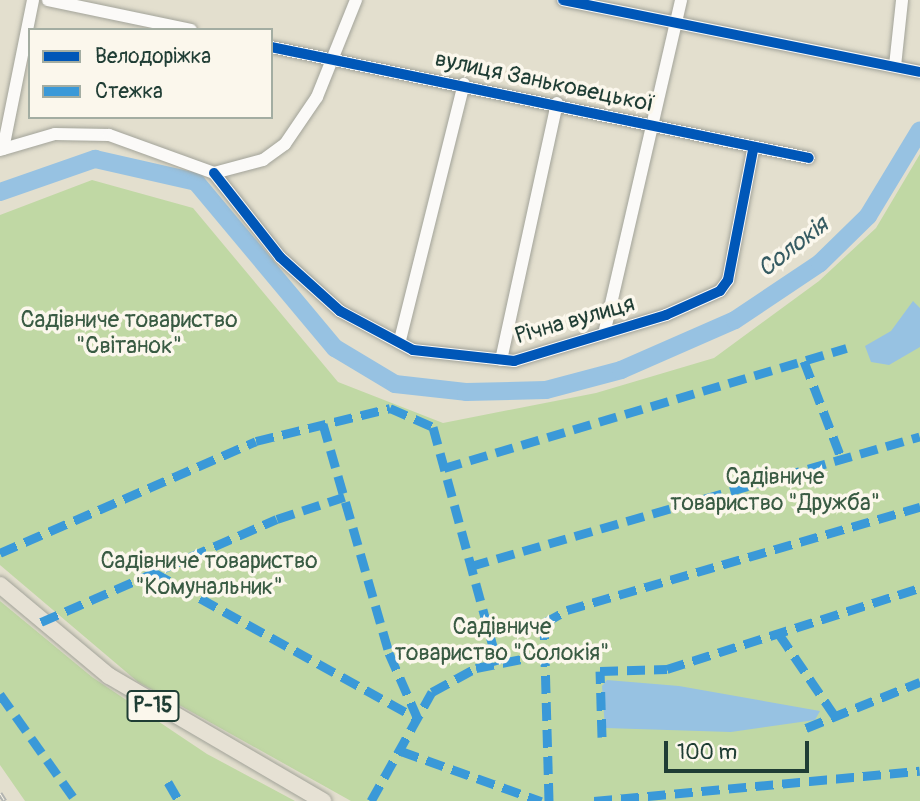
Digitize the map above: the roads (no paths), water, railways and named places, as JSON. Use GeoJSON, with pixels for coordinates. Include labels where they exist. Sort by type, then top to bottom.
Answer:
{"type":"FeatureCollection","features":[{"type":"Feature","properties":{"kind":"main road","name":"Р-15"},"geometry":{"type":"LineString","coordinates":[[0,585],[131,691],[323,801]]}},
{"type":"Feature","properties":{"kind":"street"},"geometry":{"type":"LineString","coordinates":[[33,0],[2,150],[55,134],[109,135],[214,173],[263,160],[285,144],[317,97],[356,0]]}},
{"type":"Feature","properties":{"kind":"street"},"geometry":{"type":"LineString","coordinates":[[47,0],[181,28]]}},
{"type":"Feature","properties":{"kind":"street"},"geometry":{"type":"LineString","coordinates":[[563,0],[920,72]]}},
{"type":"Feature","properties":{"kind":"street"},"geometry":{"type":"LineString","coordinates":[[604,334],[654,127],[681,0]]}},
{"type":"Feature","properties":{"kind":"street"},"geometry":{"type":"LineString","coordinates":[[901,67],[902,0]]}},
{"type":"Feature","properties":{"kind":"street","name":"вулиця Заньковецької"},"geometry":{"type":"LineString","coordinates":[[273,47],[557,103],[753,150],[808,159]]}},
{"type":"Feature","properties":{"kind":"street"},"geometry":{"type":"LineString","coordinates":[[400,340],[464,84]]}},
{"type":"Feature","properties":{"kind":"street"},"geometry":{"type":"LineString","coordinates":[[501,359],[557,103]]}},
{"type":"Feature","properties":{"kind":"street","name":"Річна вулиця"},"geometry":{"type":"LineString","coordinates":[[214,173],[306,283],[340,312],[400,340],[413,350],[501,359],[604,334],[720,291],[728,280],[753,150]]}},
{"type":"Feature","properties":{"kind":"water"},"geometry":{"type":"Polygon","coordinates":[[[913,301],[920,308],[920,347],[889,365],[871,362],[865,346],[891,331],[913,301]]]}},
{"type":"Feature","properties":{"kind":"water"},"geometry":{"type":"Polygon","coordinates":[[[607,680],[679,686],[820,711],[815,720],[731,732],[605,728],[602,686],[607,680]]]}},
{"type":"Feature","properties":{"kind":"waterway","name":"Солокія"},"geometry":{"type":"LineString","coordinates":[[0,192],[95,159],[196,182],[335,348],[395,384],[466,392],[546,390],[621,370],[735,320],[820,263],[868,216],[920,130]]}},
{"type":"Feature","properties":{"kind":"railway"},"geometry":{"type":"LineString","coordinates":[[0,793],[5,801]]}},
{"type":"Feature","properties":{"kind":"park label","name":"Садівниче товариство \"Світанок\""},"geometry":{"type":"Point","coordinates":[129,333]}},
{"type":"Feature","properties":{"kind":"park label","name":"Садівниче товариство \"Дружба\""},"geometry":{"type":"Point","coordinates":[775,490]}},
{"type":"Feature","properties":{"kind":"park label","name":"Садівниче товариство \"Комунальник\""},"geometry":{"type":"Point","coordinates":[209,574]}},
{"type":"Feature","properties":{"kind":"park label","name":"Садівниче товариство \"Солокія\""},"geometry":{"type":"Point","coordinates":[502,640]}}]}
